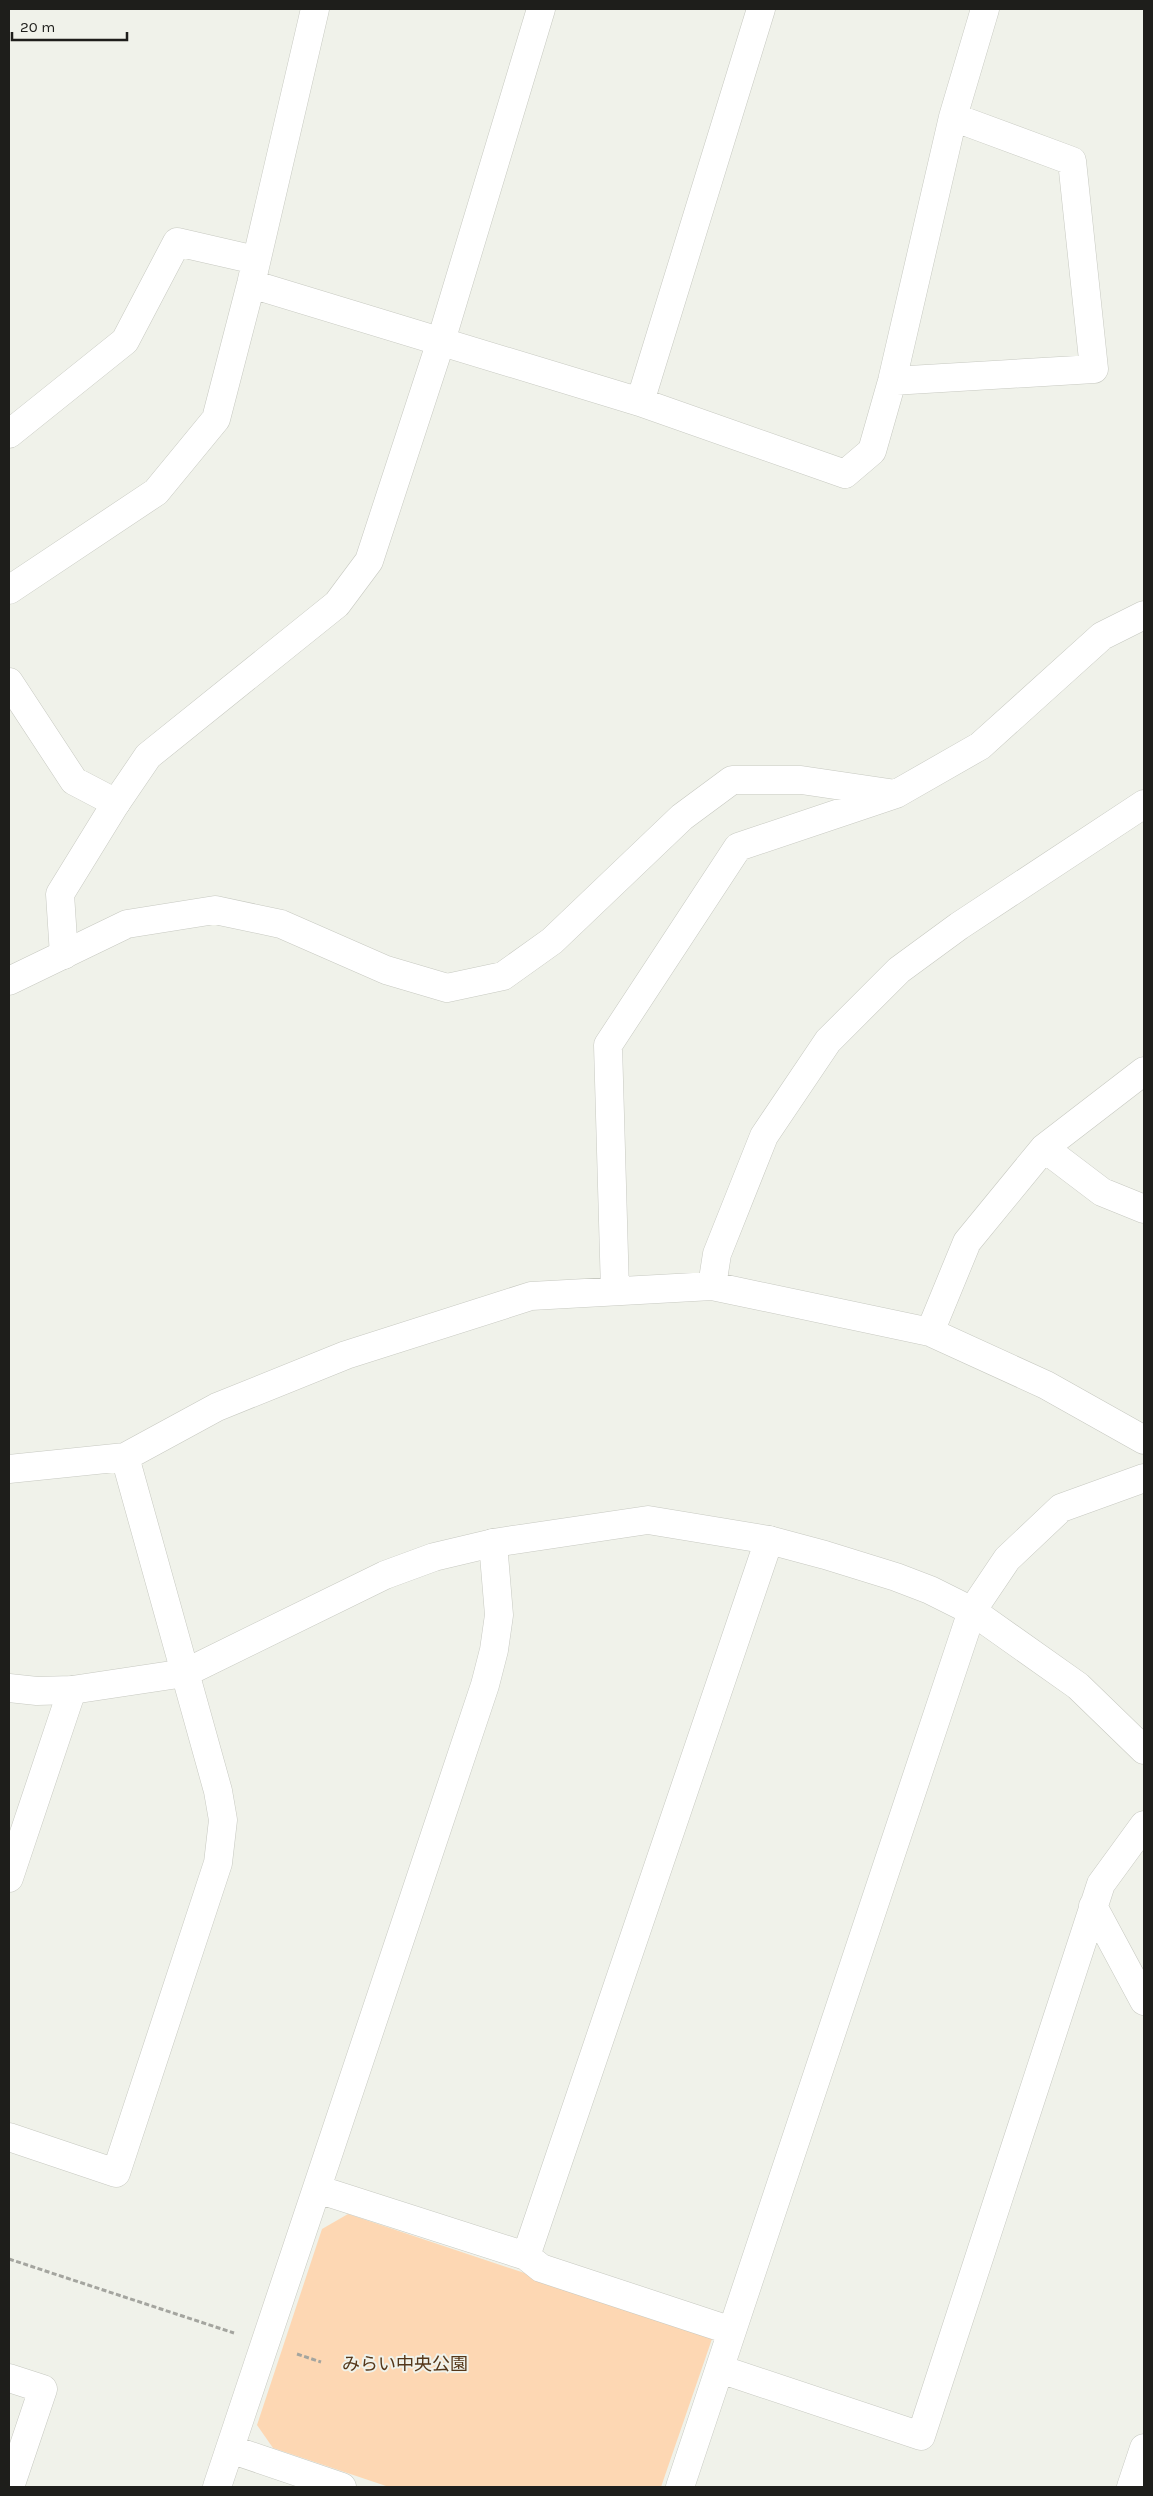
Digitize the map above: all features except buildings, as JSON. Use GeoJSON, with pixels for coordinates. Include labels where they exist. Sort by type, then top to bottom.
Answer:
{"type":"FeatureCollection","features":[{"type":"Feature","properties":{"kind":"street"},"geometry":{"type":"LineString","coordinates":[[9,590],[156,492],[216,419],[254,272],[315,9]]}},
{"type":"Feature","properties":{"kind":"street"},"geometry":{"type":"LineString","coordinates":[[64,955],[60,894],[116,803],[148,756],[337,604],[369,561],[441,341],[541,9]]}},
{"type":"Feature","properties":{"kind":"street"},"geometry":{"type":"LineString","coordinates":[[640,402],[761,9]]}},
{"type":"Feature","properties":{"kind":"street"},"geometry":{"type":"LineString","coordinates":[[9,434],[125,341],[177,242],[441,341],[640,402],[845,474],[872,451],[892,381],[953,117],[985,9]]}},
{"type":"Feature","properties":{"kind":"street"},"geometry":{"type":"LineString","coordinates":[[892,381],[1094,369],[1072,160],[953,117]]}},
{"type":"Feature","properties":{"kind":"street"},"geometry":{"type":"LineString","coordinates":[[616,1292],[608,1045],[738,846],[896,794],[980,746],[1102,636],[1144,615]]}},
{"type":"Feature","properties":{"kind":"street"},"geometry":{"type":"LineString","coordinates":[[9,682],[74,781],[116,803]]}},
{"type":"Feature","properties":{"kind":"street"},"geometry":{"type":"LineString","coordinates":[[9,981],[127,924],[215,910],[280,924],[386,970],[447,988],[503,976],[538,951],[682,818],[732,780],[801,780],[896,794]]}},
{"type":"Feature","properties":{"kind":"street"},"geometry":{"type":"LineString","coordinates":[[712,1286],[717,1254],[764,1136],[828,1041],[899,970],[959,926],[1144,804]]}},
{"type":"Feature","properties":{"kind":"street"},"geometry":{"type":"LineString","coordinates":[[930,1332],[967,1242],[1044,1148],[1144,1071]]}},
{"type":"Feature","properties":{"kind":"street"},"geometry":{"type":"LineString","coordinates":[[1044,1148],[1102,1192],[1144,1209]]}},
{"type":"Feature","properties":{"kind":"street"},"geometry":{"type":"LineString","coordinates":[[9,1469],[125,1458],[217,1407],[346,1355],[531,1296],[712,1286],[930,1332],[1046,1385],[1144,1440]]}},
{"type":"Feature","properties":{"kind":"street"},"geometry":{"type":"LineString","coordinates":[[9,2137],[116,2173],[218,1863],[223,1820],[218,1791],[125,1458]]}},
{"type":"Feature","properties":{"kind":"street"},"geometry":{"type":"LineString","coordinates":[[683,2486],[732,2331],[972,1611],[1007,1559],[1061,1508],[1144,1478]]}},
{"type":"Feature","properties":{"kind":"street"},"geometry":{"type":"LineString","coordinates":[[9,1688],[37,1691],[72,1690],[185,1672],[385,1575],[434,1557],[493,1543],[648,1520],[769,1540],[896,1577],[930,1590],[972,1611],[1078,1686],[1144,1750]]}},
{"type":"Feature","properties":{"kind":"street"},"geometry":{"type":"LineString","coordinates":[[526,2256],[769,1540]]}},
{"type":"Feature","properties":{"kind":"street"},"geometry":{"type":"LineString","coordinates":[[217,2487],[485,1685],[494,1650],[499,1615],[493,1543]]}},
{"type":"Feature","properties":{"kind":"street"},"geometry":{"type":"LineString","coordinates":[[9,1878],[72,1690]]}},
{"type":"Feature","properties":{"kind":"street"},"geometry":{"type":"LineString","coordinates":[[720,2369],[921,2436],[1101,1884],[1144,1825]]}},
{"type":"Feature","properties":{"kind":"street"},"geometry":{"type":"LineString","coordinates":[[1093,1906],[1144,2001]]}},
{"type":"Feature","properties":{"kind":"street"},"geometry":{"type":"LineString","coordinates":[[317,2189],[526,2256],[541,2268],[732,2331]]}},
{"type":"Feature","properties":{"kind":"street"},"geometry":{"type":"LineString","coordinates":[[9,2378],[43,2389],[10,2487]]}},
{"type":"Feature","properties":{"kind":"street"},"geometry":{"type":"LineString","coordinates":[[1131,2487],[1144,2448]]}},
{"type":"Feature","properties":{"kind":"street"},"geometry":{"type":"LineString","coordinates":[[230,2449],[342,2487]]}},
{"type":"Feature","properties":{"kind":"path"},"geometry":{"type":"LineString","coordinates":[[9,2259],[321,2362]]}},
{"type":"Feature","properties":{"kind":"green space","name":"みらい中央公園"},"geometry":{"type":"Polygon","coordinates":[[[348,2214],[713,2336],[661,2487],[389,2487],[273,2448],[257,2425],[322,2229],[348,2214]]]}}]}
